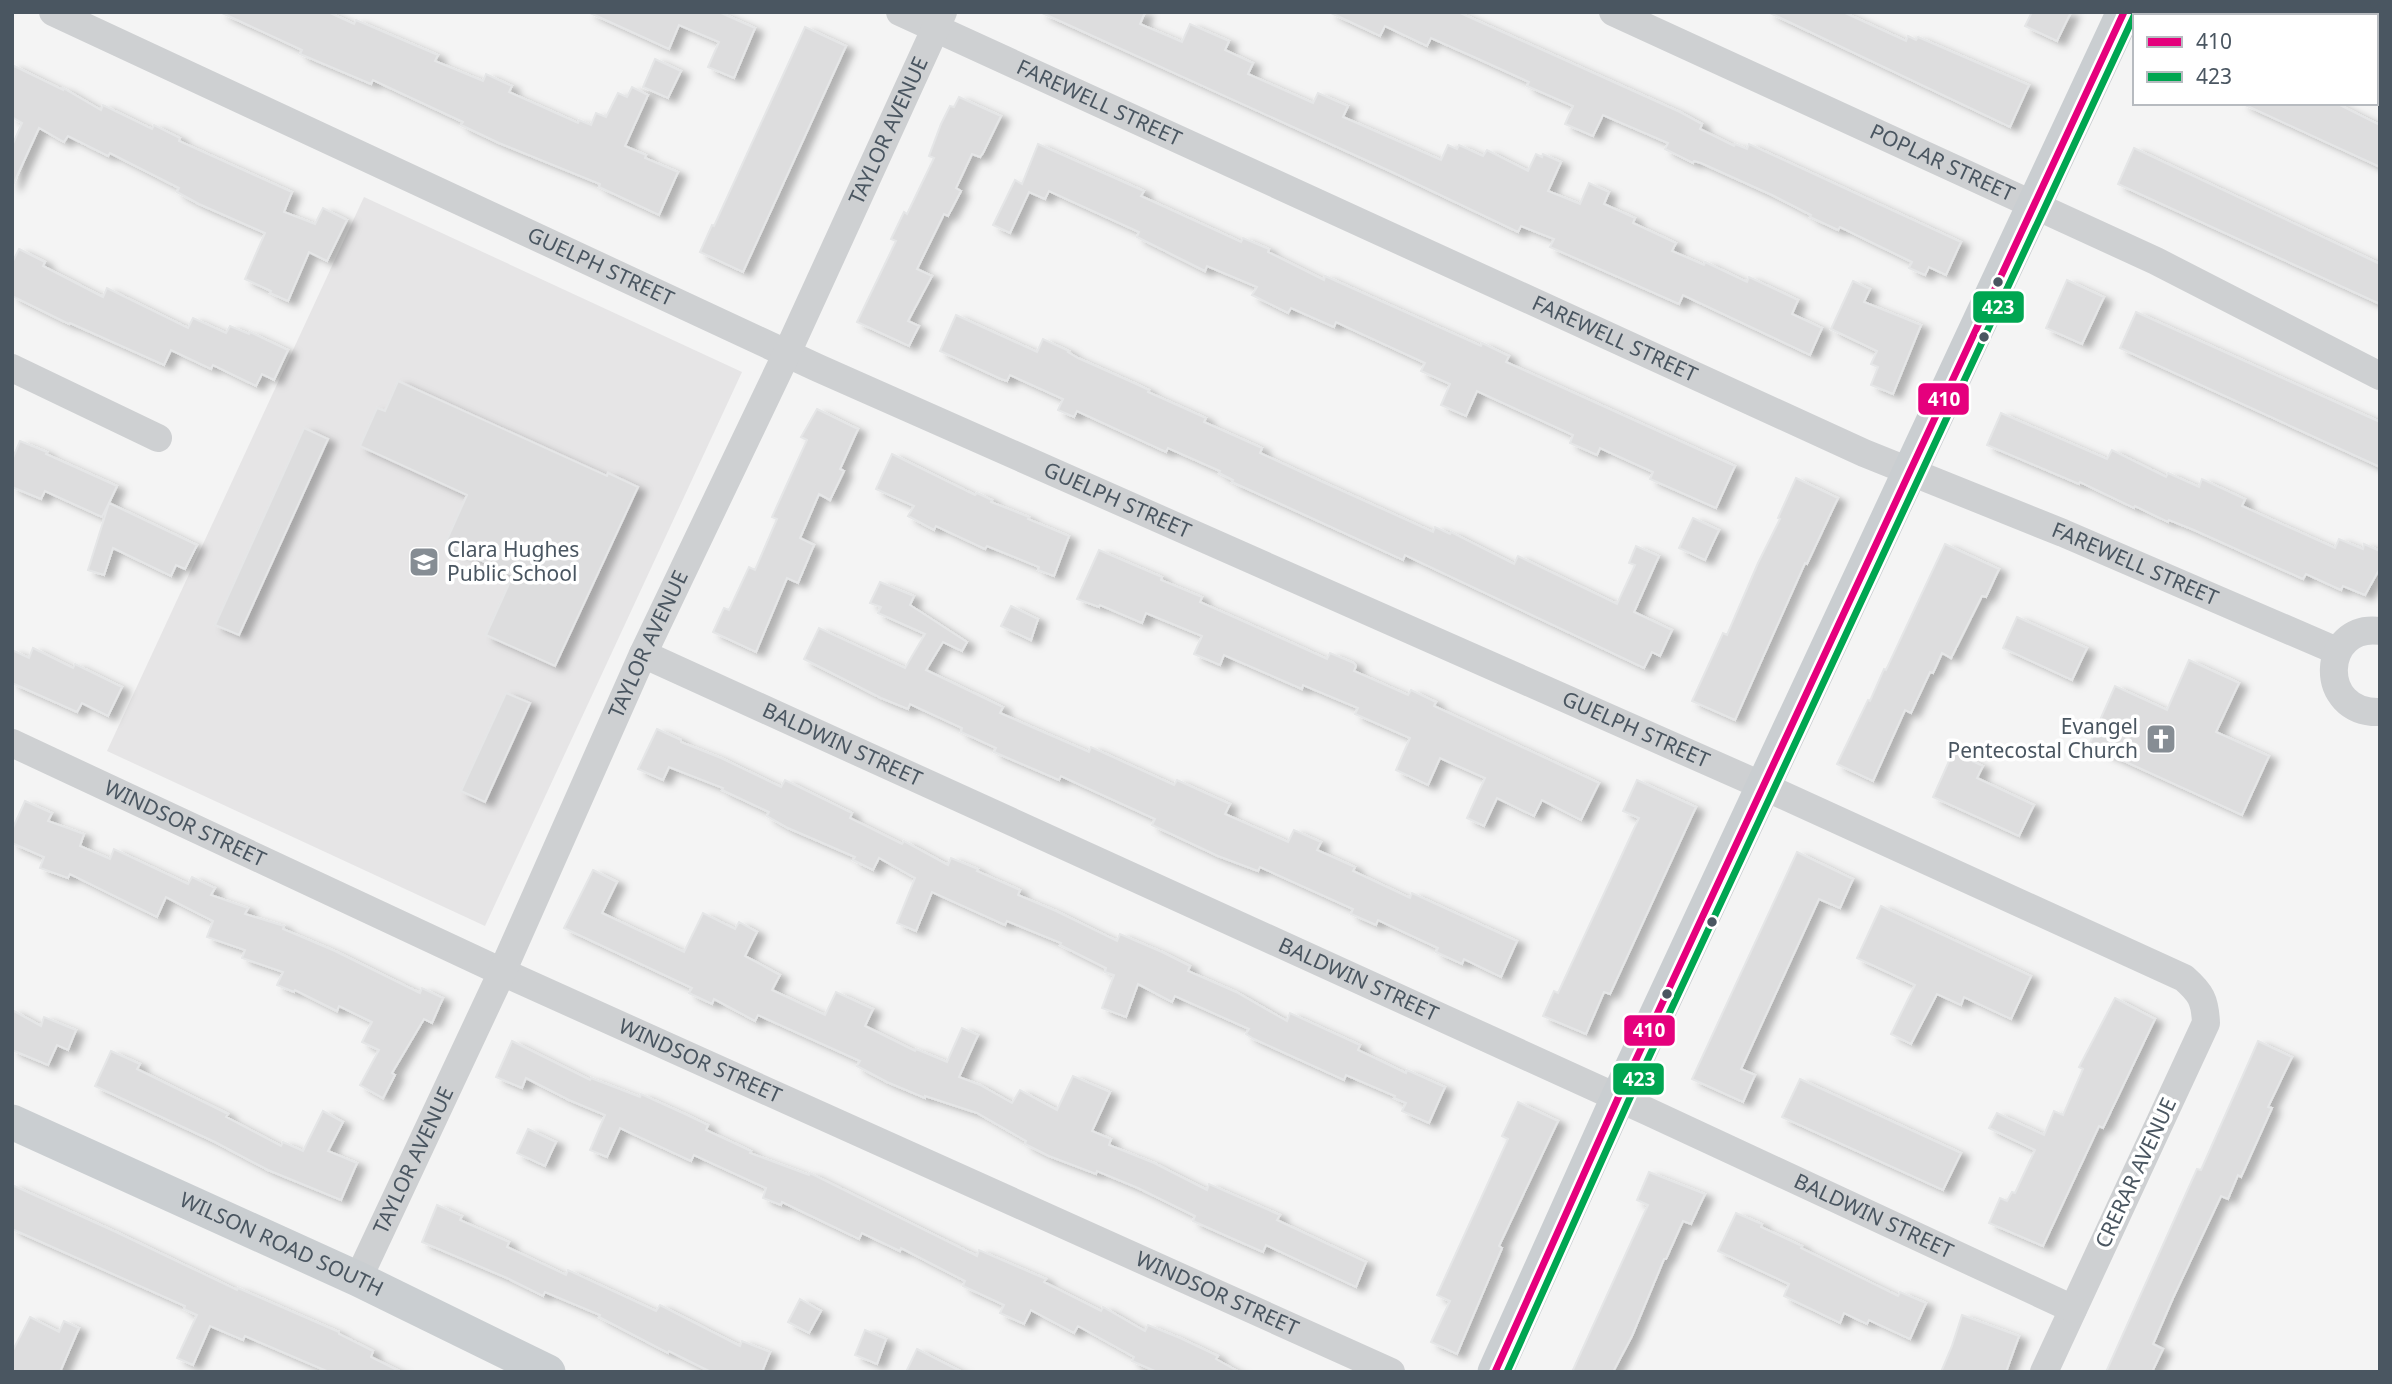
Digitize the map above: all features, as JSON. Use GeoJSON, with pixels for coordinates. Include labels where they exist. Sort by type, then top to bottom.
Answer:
{"type":"FeatureCollection","features":[{"type":"Feature","properties":{"kind":"main road"},"geometry":{"type":"LineString","coordinates":[[1495,1372],[1618,1098],[2124,12]]}},
{"type":"Feature","properties":{"kind":"main road","name":"WILSON ROAD SOUTH"},"geometry":{"type":"LineString","coordinates":[[12,1122],[359,1279],[548,1372]]}},
{"type":"Feature","properties":{"kind":"street","name":"GUELPH STREET"},"geometry":{"type":"LineString","coordinates":[[53,12],[788,353],[1763,786],[2184,978]]}},
{"type":"Feature","properties":{"kind":"street","name":"FAREWELL STREET"},"geometry":{"type":"LineString","coordinates":[[900,12],[940,20],[1911,472],[2063,533],[2337,651]]}},
{"type":"Feature","properties":{"kind":"street","name":"POPLAR STREET"},"geometry":{"type":"LineString","coordinates":[[1613,12],[2156,261],[2380,376]]}},
{"type":"Feature","properties":{"kind":"street","name":"TAYLOR AVENUE"},"geometry":{"type":"LineString","coordinates":[[359,1279],[502,972],[643,654],[788,353],[940,20]]}},
{"type":"Feature","properties":{"kind":"street"},"geometry":{"type":"LineString","coordinates":[[12,368],[158,438]]}},
{"type":"Feature","properties":{"kind":"street"},"geometry":{"type":"LineString","coordinates":[[2380,631],[2359,633],[2347,640],[2337,651],[2333,677],[2337,690],[2345,700],[2356,708],[2380,712]]}},
{"type":"Feature","properties":{"kind":"street","name":"BALDWIN STREET"},"geometry":{"type":"LineString","coordinates":[[643,654],[1618,1098],[2073,1309]]}},
{"type":"Feature","properties":{"kind":"street","name":"WINDSOR STREET"},"geometry":{"type":"LineString","coordinates":[[12,743],[502,972],[1391,1372]]}},
{"type":"Feature","properties":{"kind":"street","name":"CRERAR AVENUE"},"geometry":{"type":"LineString","coordinates":[[2044,1372],[2206,1023],[2205,1005],[2197,989],[2184,978]]}},
{"type":"Feature","properties":{"kind":"shaded area","name":"Clara Hughes Public School"},"geometry":{"type":"Polygon","coordinates":[[[364,197],[742,372],[485,926],[107,751],[364,197]]]}},
{"type":"Feature","properties":{"kind":"building"},"geometry":{"type":"Polygon","coordinates":[[[220,12],[328,12],[354,24],[356,20],[438,55],[435,61],[483,81],[486,74],[512,86],[509,92],[578,123],[579,120],[591,125],[596,113],[606,117],[618,93],[627,97],[632,87],[648,95],[625,146],[678,172],[659,215],[599,187],[600,184],[499,143],[461,125],[463,122],[373,80],[371,84],[300,54],[302,50],[220,12]]]}},
{"type":"Feature","properties":{"kind":"building"},"geometry":{"type":"Polygon","coordinates":[[[588,12],[719,12],[755,28],[734,78],[708,67],[719,42],[679,25],[669,49],[588,12]]]}},
{"type":"Feature","properties":{"kind":"building"},"geometry":{"type":"Polygon","coordinates":[[[1040,12],[1145,12],[1140,24],[1182,42],[1190,24],[1229,41],[1225,50],[1253,63],[1248,74],[1313,103],[1318,93],[1348,106],[1343,117],[1441,160],[1448,145],[1457,149],[1459,145],[1483,156],[1487,150],[1528,171],[1536,154],[1542,157],[1543,154],[1561,162],[1548,191],[1580,204],[1589,183],[1609,192],[1604,204],[1635,218],[1633,223],[1676,243],[1672,251],[1704,265],[1705,262],[1747,282],[1749,277],[1798,300],[1792,314],[1822,328],[1810,355],[1683,295],[1679,304],[1550,247],[1554,239],[1521,226],[1518,232],[1040,12]]]}},
{"type":"Feature","properties":{"kind":"building"},"geometry":{"type":"Polygon","coordinates":[[[1329,12],[1458,12],[1680,112],[1702,124],[1700,129],[1734,146],[1735,144],[1747,149],[1749,144],[1961,242],[1946,275],[1929,267],[1925,275],[1909,268],[1912,262],[1840,227],[1838,230],[1810,217],[1811,215],[1772,195],[1701,163],[1693,163],[1665,149],[1668,143],[1603,115],[1593,136],[1565,124],[1573,106],[1527,86],[1529,82],[1431,38],[1427,46],[1385,26],[1380,36],[1329,12]]]}},
{"type":"Feature","properties":{"kind":"building"},"geometry":{"type":"Polygon","coordinates":[[[1768,12],[1843,12],[1906,41],[1908,36],[1916,40],[1918,37],[2029,85],[2010,127],[1768,12]]]}},
{"type":"Feature","properties":{"kind":"building"},"geometry":{"type":"Polygon","coordinates":[[[2032,12],[2071,12],[2057,41],[2025,26],[2032,12]]]}},
{"type":"Feature","properties":{"kind":"building"},"geometry":{"type":"Polygon","coordinates":[[[805,27],[846,46],[743,272],[700,252],[805,27]]]}},
{"type":"Feature","properties":{"kind":"building"},"geometry":{"type":"Polygon","coordinates":[[[655,59],[681,71],[668,98],[643,87],[655,59]]]}},
{"type":"Feature","properties":{"kind":"building"},"geometry":{"type":"Polygon","coordinates":[[[12,65],[63,88],[101,110],[103,105],[152,129],[154,125],[180,138],[179,141],[292,192],[284,212],[315,224],[323,208],[347,220],[327,261],[309,252],[288,301],[270,293],[271,291],[245,279],[265,233],[199,204],[177,192],[179,188],[110,153],[108,156],[68,136],[64,142],[39,128],[12,187],[12,146],[22,123],[12,117],[12,65]]]}},
{"type":"Feature","properties":{"kind":"building"},"geometry":{"type":"Polygon","coordinates":[[[959,97],[1001,116],[980,157],[972,154],[956,188],[961,191],[948,216],[944,214],[917,269],[932,276],[908,321],[919,326],[909,346],[857,322],[896,241],[891,239],[904,212],[907,214],[934,158],[929,156],[941,124],[950,106],[954,107],[959,97]]]}},
{"type":"Feature","properties":{"kind":"building"},"geometry":{"type":"Polygon","coordinates":[[[2245,105],[2340,105],[2380,125],[2380,167],[2245,105]]]}},
{"type":"Feature","properties":{"kind":"building"},"geometry":{"type":"Polygon","coordinates":[[[1038,144],[1144,191],[1141,196],[1241,242],[1243,238],[1269,249],[1268,252],[1324,280],[1325,276],[1481,346],[1482,343],[1509,356],[1506,362],[1735,466],[1716,508],[1650,479],[1653,472],[1600,448],[1597,455],[1570,443],[1573,435],[1477,391],[1466,416],[1441,405],[1450,384],[1421,371],[1425,363],[1336,322],[1334,327],[1291,308],[1288,313],[1252,295],[1257,287],[1207,266],[1205,271],[1137,237],[1139,232],[1049,191],[1045,199],[1029,192],[1010,233],[993,225],[1015,180],[1022,184],[1038,144]]]}},
{"type":"Feature","properties":{"kind":"building"},"geometry":{"type":"Polygon","coordinates":[[[2134,148],[2380,264],[2380,304],[2118,184],[2134,148]]]}},
{"type":"Feature","properties":{"kind":"building"},"geometry":{"type":"Polygon","coordinates":[[[19,249],[45,262],[43,266],[103,297],[107,288],[188,328],[193,318],[226,333],[230,326],[249,334],[250,332],[288,350],[274,380],[262,374],[256,386],[213,365],[211,369],[171,350],[164,365],[12,296],[12,263],[19,249]]]}},
{"type":"Feature","properties":{"kind":"building"},"geometry":{"type":"Polygon","coordinates":[[[2067,280],[2104,297],[2082,344],[2046,328],[2067,280]]]}},
{"type":"Feature","properties":{"kind":"building"},"geometry":{"type":"Polygon","coordinates":[[[1853,281],[1870,289],[1864,302],[1921,325],[1893,394],[1871,385],[1878,367],[1871,364],[1877,351],[1831,329],[1853,281]]]}},
{"type":"Feature","properties":{"kind":"building"},"geometry":{"type":"Polygon","coordinates":[[[2136,312],[2380,422],[2380,467],[2120,348],[2136,312]]]}},
{"type":"Feature","properties":{"kind":"building"},"geometry":{"type":"Polygon","coordinates":[[[956,315],[1037,352],[1043,339],[1206,418],[1204,422],[1262,448],[1260,453],[1314,478],[1433,532],[1435,527],[1450,534],[1451,532],[1514,564],[1518,556],[1617,604],[1635,565],[1629,563],[1636,546],[1659,556],[1634,612],[1672,630],[1660,656],[1652,652],[1644,668],[1405,555],[1403,560],[1232,482],[1233,480],[1219,473],[1220,471],[1168,448],[1166,452],[1077,411],[1074,417],[1058,410],[1063,399],[1010,375],[1007,381],[1001,379],[940,351],[956,315]]]}},
{"type":"Feature","properties":{"kind":"building"},"geometry":{"type":"Polygon","coordinates":[[[398,381],[607,476],[608,473],[638,487],[555,666],[486,635],[513,575],[445,544],[467,495],[360,446],[377,408],[385,411],[398,381]]]}},
{"type":"Feature","properties":{"kind":"building"},"geometry":{"type":"Polygon","coordinates":[[[817,409],[858,429],[840,469],[844,471],[830,500],[819,494],[800,538],[814,545],[798,583],[787,578],[756,652],[713,632],[724,608],[729,610],[749,567],[755,570],[777,519],[772,517],[807,440],[801,437],[817,409]]]}},
{"type":"Feature","properties":{"kind":"building"},"geometry":{"type":"Polygon","coordinates":[[[2001,413],[2107,459],[2112,450],[2166,477],[2168,473],[2199,487],[2202,479],[2245,499],[2242,506],[2335,548],[2339,539],[2363,549],[2364,544],[2380,551],[2380,568],[2365,595],[2343,586],[2341,590],[2306,574],[2303,579],[2194,530],[2169,520],[2168,522],[2080,482],[2079,484],[1987,445],[2001,413]]]}},
{"type":"Feature","properties":{"kind":"building"},"geometry":{"type":"Polygon","coordinates":[[[304,428],[328,439],[239,635],[215,625],[304,428]]]}},
{"type":"Feature","properties":{"kind":"building"},"geometry":{"type":"Polygon","coordinates":[[[20,441],[117,486],[102,517],[45,491],[41,499],[12,487],[12,460],[20,441]]]}},
{"type":"Feature","properties":{"kind":"building"},"geometry":{"type":"Polygon","coordinates":[[[892,454],[975,495],[977,493],[992,500],[991,502],[1069,536],[1054,576],[1038,570],[1039,567],[987,546],[985,549],[936,526],[934,530],[908,516],[914,506],[876,489],[892,454]]]}},
{"type":"Feature","properties":{"kind":"building"},"geometry":{"type":"Polygon","coordinates":[[[1796,478],[1838,498],[1807,564],[1805,563],[1735,720],[1692,701],[1723,633],[1727,635],[1796,478]]]}},
{"type":"Feature","properties":{"kind":"building"},"geometry":{"type":"Polygon","coordinates":[[[109,503],[197,545],[185,569],[176,565],[171,576],[113,548],[104,575],[88,570],[109,503]]]}},
{"type":"Feature","properties":{"kind":"building"},"geometry":{"type":"Polygon","coordinates":[[[1693,518],[1719,530],[1705,560],[1679,548],[1693,518]]]}},
{"type":"Feature","properties":{"kind":"building"},"geometry":{"type":"Polygon","coordinates":[[[1945,544],[1999,569],[1986,597],[1982,596],[1951,658],[1942,653],[1911,713],[1905,710],[1873,781],[1837,764],[1884,669],[1886,670],[1945,544]]]}},
{"type":"Feature","properties":{"kind":"building"},"geometry":{"type":"Polygon","coordinates":[[[1099,550],[1202,597],[1200,602],[1327,659],[1330,653],[1354,663],[1354,671],[1408,695],[1411,690],[1436,702],[1434,706],[1599,783],[1581,820],[1542,800],[1534,816],[1497,798],[1484,826],[1467,818],[1485,778],[1440,758],[1428,785],[1396,770],[1410,738],[1355,714],[1358,708],[1303,685],[1302,689],[1224,655],[1220,665],[1194,654],[1202,636],[1146,613],[1142,623],[1100,605],[1099,607],[1077,599],[1099,550]]]}},
{"type":"Feature","properties":{"kind":"building"},"geometry":{"type":"Polygon","coordinates":[[[880,582],[914,596],[910,605],[967,642],[962,651],[943,642],[926,670],[1003,707],[1000,713],[1034,728],[1089,752],[1091,747],[1174,785],[1177,780],[1230,804],[1225,814],[1288,842],[1294,830],[1321,842],[1317,850],[1355,867],[1353,871],[1410,898],[1412,893],[1517,941],[1501,977],[1464,959],[1462,964],[1436,952],[1438,948],[1378,920],[1376,925],[1351,914],[1353,909],[1260,867],[1258,871],[1218,856],[1152,825],[1155,819],[1061,776],[1059,780],[994,752],[996,748],[961,732],[962,728],[910,704],[908,709],[881,698],[804,659],[819,628],[905,668],[925,634],[878,613],[881,607],[870,603],[880,582]]]}},
{"type":"Feature","properties":{"kind":"building"},"geometry":{"type":"Polygon","coordinates":[[[1011,606],[1038,619],[1031,640],[1001,626],[1011,606]]]}},
{"type":"Feature","properties":{"kind":"building"},"geometry":{"type":"Polygon","coordinates":[[[2017,617],[2087,648],[2072,680],[2003,648],[2017,617]]]}},
{"type":"Feature","properties":{"kind":"building"},"geometry":{"type":"Polygon","coordinates":[[[33,648],[73,668],[75,664],[122,687],[108,716],[82,703],[77,712],[12,683],[12,650],[29,658],[33,648]]]}},
{"type":"Feature","properties":{"kind":"building","name":"Evangel Pentecostal Church"},"geometry":{"type":"Polygon","coordinates":[[[2189,660],[2239,683],[2216,732],[2269,756],[2242,815],[2089,745],[2115,686],[2167,710],[2189,660]]]}},
{"type":"Feature","properties":{"kind":"building"},"geometry":{"type":"Polygon","coordinates":[[[506,693],[530,703],[485,802],[461,791],[506,693]]]}},
{"type":"Feature","properties":{"kind":"building"},"geometry":{"type":"Polygon","coordinates":[[[657,729],[781,787],[785,780],[852,813],[850,818],[902,844],[904,841],[948,865],[951,858],[978,869],[977,871],[1020,890],[1018,895],[1117,941],[1120,934],[1162,952],[1190,966],[1188,971],[1236,992],[1287,1021],[1290,1013],[1360,1045],[1358,1050],[1406,1073],[1407,1070],[1445,1087],[1429,1123],[1402,1111],[1406,1103],[1394,1098],[1395,1096],[1346,1075],[1344,1080],[1254,1039],[1246,1034],[1249,1029],[1175,996],[1172,1002],[1138,984],[1126,1017],[1102,1008],[1114,975],[1105,972],[1106,968],[1060,945],[1061,943],[1007,921],[1005,925],[932,892],[916,931],[897,923],[915,878],[879,858],[873,870],[853,860],[855,857],[788,828],[767,816],[769,812],[722,790],[723,788],[669,767],[663,780],[638,769],[657,729]]]}},
{"type":"Feature","properties":{"kind":"building"},"geometry":{"type":"Polygon","coordinates":[[[1953,752],[1983,766],[1977,778],[2034,805],[2019,836],[1933,797],[1953,752]]]}},
{"type":"Feature","properties":{"kind":"building"},"geometry":{"type":"Polygon","coordinates":[[[1637,780],[1696,807],[1610,994],[1604,992],[1586,1034],[1543,1016],[1554,991],[1558,993],[1639,818],[1623,811],[1637,780]]]}},
{"type":"Feature","properties":{"kind":"building"},"geometry":{"type":"Polygon","coordinates":[[[25,801],[52,813],[48,821],[84,834],[80,846],[110,859],[114,849],[188,884],[192,877],[215,888],[211,895],[248,908],[245,914],[284,926],[283,929],[420,993],[422,988],[443,998],[432,1023],[424,1019],[392,1073],[395,1075],[383,1098],[360,1085],[379,1050],[362,1042],[372,1022],[339,1006],[337,1011],[295,990],[294,992],[277,985],[283,972],[242,958],[245,950],[207,937],[213,921],[166,897],[157,917],[70,874],[68,878],[40,868],[44,857],[12,843],[12,830],[25,801]]]}},
{"type":"Feature","properties":{"kind":"building"},"geometry":{"type":"Polygon","coordinates":[[[1797,852],[1853,879],[1840,908],[1819,899],[1741,1069],[1755,1075],[1743,1102],[1692,1079],[1797,852]]]}},
{"type":"Feature","properties":{"kind":"building"},"geometry":{"type":"Polygon","coordinates":[[[593,870],[617,882],[602,913],[684,952],[703,913],[735,929],[739,922],[757,932],[745,956],[780,975],[772,990],[825,1015],[836,992],[873,1009],[865,1026],[915,1051],[916,1049],[947,1062],[962,1028],[978,1035],[959,1077],[1012,1103],[1020,1090],[1057,1110],[1073,1076],[1110,1092],[1092,1131],[1111,1139],[1109,1145],[1154,1163],[1207,1190],[1209,1184],[1280,1215],[1277,1220],[1366,1262],[1356,1287],[1266,1245],[1263,1252],[1193,1221],[1195,1216],[1138,1188],[1097,1171],[1096,1174],[1049,1156],[977,1113],[925,1098],[887,1082],[857,1066],[860,1061],[758,1015],[755,1021],[714,999],[712,1004],[689,993],[692,988],[564,928],[593,870]]]}},
{"type":"Feature","properties":{"kind":"building"},"geometry":{"type":"Polygon","coordinates":[[[1881,906],[2031,976],[2011,1019],[1964,997],[1961,1005],[1937,994],[1911,1044],[1891,1034],[1915,985],[1857,958],[1881,906]]]}},
{"type":"Feature","properties":{"kind":"building"},"geometry":{"type":"Polygon","coordinates":[[[2115,998],[2155,1019],[2103,1128],[2099,1126],[2043,1246],[1989,1223],[2000,1198],[2007,1201],[2012,1192],[2015,1193],[2035,1150],[1989,1128],[1997,1113],[2044,1135],[2054,1111],[2063,1115],[2083,1069],[2079,1067],[2115,998]]]}},
{"type":"Feature","properties":{"kind":"building"},"geometry":{"type":"Polygon","coordinates":[[[12,1010],[41,1026],[44,1017],[76,1030],[68,1050],[57,1045],[48,1065],[12,1050],[12,1010]]]}},
{"type":"Feature","properties":{"kind":"building"},"geometry":{"type":"Polygon","coordinates":[[[512,1041],[590,1080],[591,1078],[640,1097],[641,1094],[685,1114],[708,1125],[706,1130],[751,1151],[750,1153],[809,1175],[810,1173],[977,1256],[979,1250],[1046,1279],[1044,1282],[1101,1311],[1103,1307],[1145,1331],[1148,1325],[1180,1338],[1218,1356],[1216,1359],[1239,1372],[1157,1372],[1132,1361],[1134,1357],[1078,1326],[1074,1333],[1031,1310],[1024,1324],[1000,1313],[1004,1305],[963,1286],[965,1281],[901,1248],[900,1251],[862,1233],[859,1239],[782,1202],[781,1205],[763,1198],[766,1188],[694,1155],[691,1161],[620,1128],[607,1157],[590,1150],[605,1115],[526,1078],[522,1088],[496,1077],[512,1041]]]}},
{"type":"Feature","properties":{"kind":"building"},"geometry":{"type":"Polygon","coordinates":[[[2258,1041],[2292,1057],[2268,1107],[2272,1108],[2241,1177],[2238,1175],[2228,1199],[2221,1196],[2173,1298],[2153,1344],[2163,1349],[2152,1372],[2106,1372],[2197,1169],[2201,1170],[2258,1041]]]}},
{"type":"Feature","properties":{"kind":"building"},"geometry":{"type":"Polygon","coordinates":[[[111,1051],[140,1064],[137,1069],[228,1114],[226,1117],[281,1146],[283,1142],[303,1151],[323,1111],[343,1122],[328,1151],[357,1163],[341,1200],[268,1170],[95,1086],[111,1051]]]}},
{"type":"Feature","properties":{"kind":"building"},"geometry":{"type":"Polygon","coordinates":[[[1800,1079],[1961,1153],[1943,1190],[1782,1117],[1800,1079]]]}},
{"type":"Feature","properties":{"kind":"building"},"geometry":{"type":"Polygon","coordinates":[[[1518,1102],[1558,1121],[1499,1246],[1502,1248],[1457,1354],[1431,1342],[1450,1301],[1437,1295],[1508,1139],[1502,1136],[1518,1102]]]}},
{"type":"Feature","properties":{"kind":"building"},"geometry":{"type":"Polygon","coordinates":[[[528,1129],[556,1142],[545,1166],[517,1153],[528,1129]]]}},
{"type":"Feature","properties":{"kind":"building"},"geometry":{"type":"Polygon","coordinates":[[[1649,1172],[1705,1194],[1691,1224],[1683,1221],[1613,1372],[1572,1372],[1648,1205],[1637,1200],[1649,1172]]]}},
{"type":"Feature","properties":{"kind":"building"},"geometry":{"type":"Polygon","coordinates":[[[12,1185],[237,1290],[238,1288],[339,1332],[373,1351],[371,1357],[401,1372],[329,1372],[245,1336],[243,1340],[210,1326],[193,1365],[177,1358],[197,1315],[184,1309],[185,1306],[12,1229],[12,1185]]]}},
{"type":"Feature","properties":{"kind":"building"},"geometry":{"type":"Polygon","coordinates":[[[437,1205],[462,1216],[460,1220],[509,1242],[507,1247],[566,1275],[568,1270],[656,1311],[660,1305],[740,1346],[742,1341],[770,1352],[762,1372],[711,1372],[669,1351],[668,1353],[599,1317],[600,1315],[545,1292],[543,1296],[422,1242],[437,1205]]]}},
{"type":"Feature","properties":{"kind":"building"},"geometry":{"type":"Polygon","coordinates":[[[1736,1213],[1898,1296],[1900,1292],[1926,1303],[1910,1339],[1869,1320],[1867,1324],[1844,1313],[1840,1323],[1784,1296],[1789,1284],[1718,1251],[1736,1213]]]}},
{"type":"Feature","properties":{"kind":"building"},"geometry":{"type":"Polygon","coordinates":[[[800,1299],[821,1311],[809,1333],[788,1322],[800,1299]]]}},
{"type":"Feature","properties":{"kind":"building"},"geometry":{"type":"Polygon","coordinates":[[[1962,1315],[2019,1336],[2006,1372],[1941,1372],[1962,1315]]]}},
{"type":"Feature","properties":{"kind":"building"},"geometry":{"type":"Polygon","coordinates":[[[30,1317],[59,1332],[64,1321],[79,1328],[60,1372],[12,1372],[12,1352],[30,1317]]]}},
{"type":"Feature","properties":{"kind":"building"},"geometry":{"type":"Polygon","coordinates":[[[865,1330],[886,1339],[877,1364],[855,1355],[865,1330]]]}},
{"type":"Feature","properties":{"kind":"building"},"geometry":{"type":"Polygon","coordinates":[[[917,1349],[962,1372],[906,1372],[917,1349]]]}},
{"type":"Feature","properties":{"kind":"transit line","name":"410"},"geometry":{"type":"LineString","coordinates":[[1495,1372],[1618,1098],[2124,12]]}},
{"type":"Feature","properties":{"kind":"transit line","name":"423"},"geometry":{"type":"LineString","coordinates":[[1507,1372],[1628,1102],[2133,18]]}},
{"type":"Feature","properties":{"kind":"place","name":"Clara Hughes Public School"},"geometry":{"type":"Point","coordinates":[424,562]}},
{"type":"Feature","properties":{"kind":"place","name":"Evangel Pentecostal Church"},"geometry":{"type":"Point","coordinates":[2161,739]}}]}
